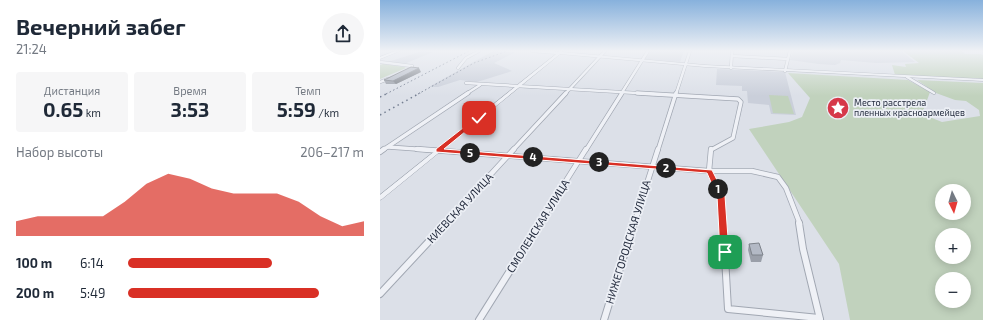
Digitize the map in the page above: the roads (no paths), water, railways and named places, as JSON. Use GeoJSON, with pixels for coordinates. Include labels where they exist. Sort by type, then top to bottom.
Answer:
{"type":"FeatureCollection","features":[{"type":"Feature","properties":{"kind":"street"},"geometry":{"type":"LineString","coordinates":[[404,71],[411,66]]}},
{"type":"Feature","properties":{"kind":"street"},"geometry":{"type":"LineString","coordinates":[[380,198],[544,66]]}},
{"type":"Feature","properties":{"kind":"street","name":"КИЕВСКАЯ УЛИЦА"},"geometry":{"type":"LineString","coordinates":[[380,294],[590,66]]}},
{"type":"Feature","properties":{"kind":"street","name":"СМОЛЕНСКАЯ УЛИЦА"},"geometry":{"type":"LineString","coordinates":[[479,320],[578,160],[639,66]]}},
{"type":"Feature","properties":{"kind":"street","name":"НИЖЕГОРОДСКАЯ УЛИЦА"},"geometry":{"type":"LineString","coordinates":[[604,320],[675,94],[686,66]]}},
{"type":"Feature","properties":{"kind":"street"},"geometry":{"type":"LineString","coordinates":[[700,66],[983,80]]}},
{"type":"Feature","properties":{"kind":"street"},"geometry":{"type":"LineString","coordinates":[[785,71],[786,66]]}},
{"type":"Feature","properties":{"kind":"street"},"geometry":{"type":"LineString","coordinates":[[380,82],[392,76]]}},
{"type":"Feature","properties":{"kind":"street"},"geometry":{"type":"LineString","coordinates":[[907,77],[934,93]]}},
{"type":"Feature","properties":{"kind":"street"},"geometry":{"type":"LineString","coordinates":[[388,147],[578,160],[709,171],[752,171],[778,176],[786,188],[799,220],[803,249],[820,319],[728,309],[721,196],[709,171],[711,149],[733,138],[741,102],[738,99],[675,94],[480,85],[466,83]]}},
{"type":"Feature","properties":{"kind":"street"},"geometry":{"type":"LineString","coordinates":[[380,152],[480,85]]}},
{"type":"Feature","properties":{"kind":"railway"},"geometry":{"type":"LineString","coordinates":[[386,94],[440,66]]}},
{"type":"Feature","properties":{"kind":"railway"},"geometry":{"type":"LineString","coordinates":[[418,94],[469,66]]}},
{"type":"Feature","properties":{"kind":"railway"},"geometry":{"type":"LineString","coordinates":[[380,115],[420,93]]}},
{"type":"Feature","properties":{"kind":"railway"},"geometry":{"type":"LineString","coordinates":[[380,97],[386,94]]}},
{"type":"Feature","properties":{"kind":"place","name":"Место расстрела пленных красноармейцев"},"geometry":{"type":"Point","coordinates":[838,108]}}]}
